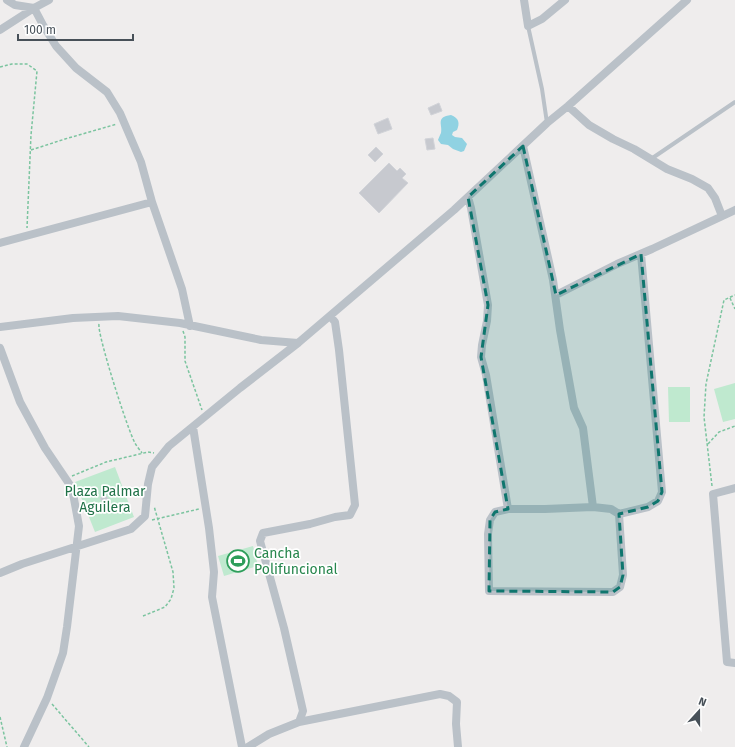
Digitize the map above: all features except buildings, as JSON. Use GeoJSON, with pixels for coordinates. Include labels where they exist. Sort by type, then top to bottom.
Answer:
{"type":"FeatureCollection","features":[{"type":"Feature","properties":{"kind":"street"},"geometry":{"type":"LineString","coordinates":[[7,0],[15,5],[34,8]]}},
{"type":"Feature","properties":{"kind":"street"},"geometry":{"type":"LineString","coordinates":[[0,30],[49,0]]}},
{"type":"Feature","properties":{"kind":"street"},"geometry":{"type":"LineString","coordinates":[[524,0],[528,26],[542,19],[565,0]]}},
{"type":"Feature","properties":{"kind":"street"},"geometry":{"type":"LineString","coordinates":[[0,572],[77,546],[131,530],[145,516],[148,484],[152,467],[162,454],[205,416],[298,343],[468,197],[547,123],[687,0]]}},
{"type":"Feature","properties":{"kind":"street"},"geometry":{"type":"LineString","coordinates":[[34,8],[56,46],[76,68],[107,92],[120,113],[141,162],[152,202],[182,289],[190,326]]}},
{"type":"Feature","properties":{"kind":"street"},"geometry":{"type":"LineString","coordinates":[[568,106],[589,125],[667,169],[692,179],[708,188],[715,198],[722,216]]}},
{"type":"Feature","properties":{"kind":"street"},"geometry":{"type":"LineString","coordinates":[[523,146],[548,251],[574,408],[583,428],[593,507]]}},
{"type":"Feature","properties":{"kind":"street"},"geometry":{"type":"LineString","coordinates":[[468,197],[488,305],[487,322],[482,345],[482,357],[508,509]]}},
{"type":"Feature","properties":{"kind":"street"},"geometry":{"type":"LineString","coordinates":[[0,243],[152,202]]}},
{"type":"Feature","properties":{"kind":"street"},"geometry":{"type":"LineString","coordinates":[[556,295],[617,264],[735,210]]}},
{"type":"Feature","properties":{"kind":"street"},"geometry":{"type":"LineString","coordinates":[[619,514],[623,575],[620,587],[613,592],[489,591],[488,534],[490,520],[495,512],[508,509],[593,507],[611,509],[619,514],[648,507],[658,502],[662,492],[641,254]]}},
{"type":"Feature","properties":{"kind":"street"},"geometry":{"type":"LineString","coordinates":[[0,327],[73,318],[118,316],[180,323],[261,340],[298,343]]}},
{"type":"Feature","properties":{"kind":"street"},"geometry":{"type":"LineString","coordinates":[[299,722],[303,711],[284,628],[260,541],[263,533],[350,515],[355,505],[339,350],[335,322],[330,316]]}},
{"type":"Feature","properties":{"kind":"street"},"geometry":{"type":"LineString","coordinates":[[0,348],[20,402],[45,448],[72,488],[79,526],[68,627],[63,653],[47,698],[24,747]]}},
{"type":"Feature","properties":{"kind":"street"},"geometry":{"type":"LineString","coordinates":[[193,427],[214,572],[212,597],[224,649],[230,692],[242,747]]}},
{"type":"Feature","properties":{"kind":"street"},"geometry":{"type":"LineString","coordinates":[[735,488],[713,494],[727,662],[735,663]]}},
{"type":"Feature","properties":{"kind":"street"},"geometry":{"type":"LineString","coordinates":[[248,747],[269,734],[299,722],[440,694],[449,696],[457,702],[456,724],[458,747]]}},
{"type":"Feature","properties":{"kind":"lane"},"geometry":{"type":"LineString","coordinates":[[528,26],[542,89],[547,123]]}},
{"type":"Feature","properties":{"kind":"lane"},"geometry":{"type":"LineString","coordinates":[[651,159],[735,102]]}},
{"type":"Feature","properties":{"kind":"path"},"geometry":{"type":"LineString","coordinates":[[0,67],[12,64],[27,64],[37,71],[26,236]]}},
{"type":"Feature","properties":{"kind":"path"},"geometry":{"type":"LineString","coordinates":[[31,150],[123,122]]}},
{"type":"Feature","properties":{"kind":"path"},"geometry":{"type":"LineString","coordinates":[[713,494],[704,417],[706,384],[724,300],[735,295]]}},
{"type":"Feature","properties":{"kind":"path"},"geometry":{"type":"LineString","coordinates":[[730,297],[735,309]]}},
{"type":"Feature","properties":{"kind":"path"},"geometry":{"type":"LineString","coordinates":[[101,317],[98,328],[104,349],[135,443],[142,453]]}},
{"type":"Feature","properties":{"kind":"path"},"geometry":{"type":"LineString","coordinates":[[180,323],[185,337],[185,361],[205,416]]}},
{"type":"Feature","properties":{"kind":"path"},"geometry":{"type":"LineString","coordinates":[[708,444],[719,432],[735,426]]}},
{"type":"Feature","properties":{"kind":"path"},"geometry":{"type":"LineString","coordinates":[[65,479],[106,462],[148,452],[162,454]]}},
{"type":"Feature","properties":{"kind":"path"},"geometry":{"type":"LineString","coordinates":[[143,616],[157,612],[165,607],[171,598],[174,588],[173,572],[154,504],[147,494]]}},
{"type":"Feature","properties":{"kind":"path"},"geometry":{"type":"LineString","coordinates":[[152,520],[205,508]]}},
{"type":"Feature","properties":{"kind":"path"},"geometry":{"type":"LineString","coordinates":[[47,698],[89,747]]}},
{"type":"Feature","properties":{"kind":"path"},"geometry":{"type":"LineString","coordinates":[[0,717],[6,747]]}},
{"type":"Feature","properties":{"kind":"highlighted area"},"geometry":{"type":"Polygon","coordinates":[[[523,146],[556,295],[641,254],[662,492],[658,501],[648,507],[619,514],[623,575],[620,587],[613,592],[489,591],[490,520],[495,512],[508,509],[481,357],[488,305],[468,197],[523,146]]]}},
{"type":"Feature","properties":{"kind":"green space"},"geometry":{"type":"Polygon","coordinates":[[[735,383],[735,419],[723,422],[714,389],[735,383]]]}},
{"type":"Feature","properties":{"kind":"green space"},"geometry":{"type":"Polygon","coordinates":[[[668,387],[690,387],[690,422],[669,422],[668,387]]]}},
{"type":"Feature","properties":{"kind":"green space","name":"Plaza Palmar Aguilera"},"geometry":{"type":"Polygon","coordinates":[[[115,467],[134,517],[95,532],[75,482],[115,467]]]}},
{"type":"Feature","properties":{"kind":"green space","name":"Cancha Polifuncional"},"geometry":{"type":"Polygon","coordinates":[[[253,546],[258,566],[224,576],[218,556],[253,546]]]}},
{"type":"Feature","properties":{"kind":"water"},"geometry":{"type":"Polygon","coordinates":[[[451,115],[457,119],[459,123],[457,130],[453,132],[452,135],[462,138],[467,144],[464,151],[461,152],[448,145],[441,144],[438,140],[441,133],[441,119],[451,115]]]}},
{"type":"Feature","properties":{"kind":"place","name":"Cancha Polifuncional"},"geometry":{"type":"Point","coordinates":[238,561]}}]}
